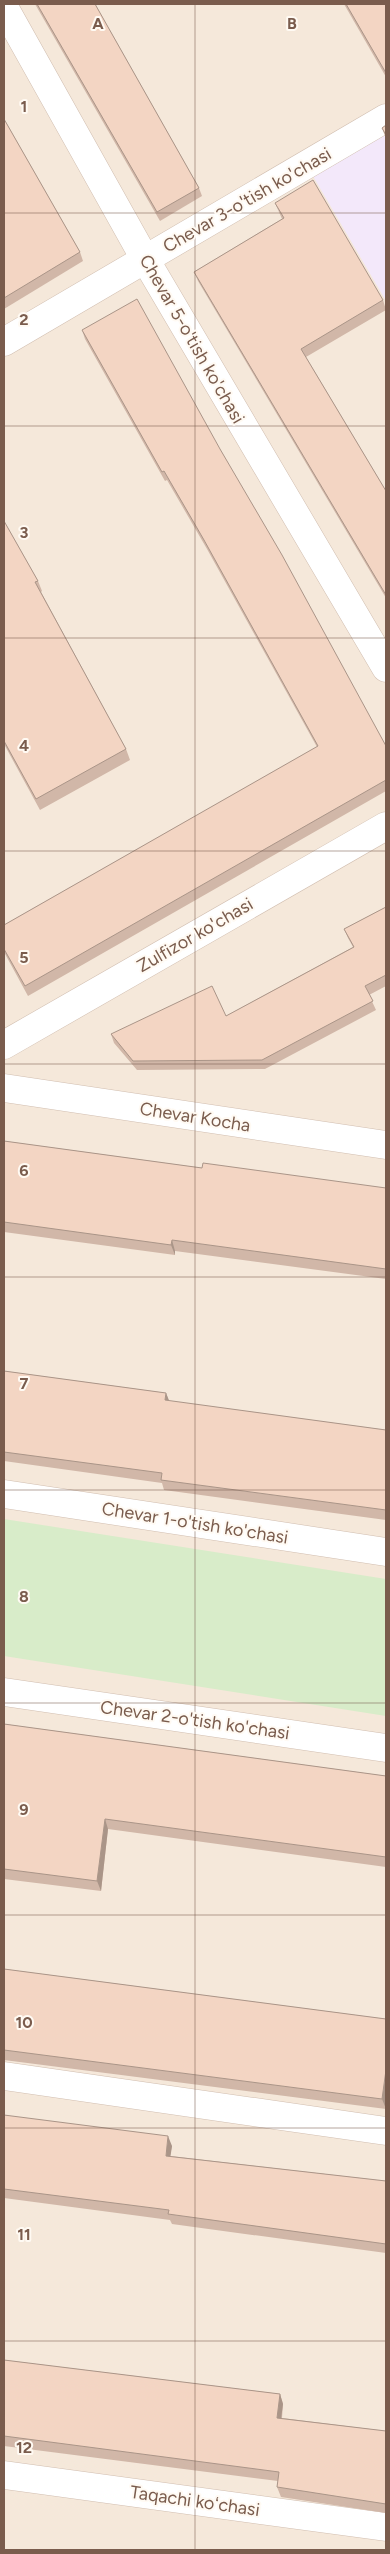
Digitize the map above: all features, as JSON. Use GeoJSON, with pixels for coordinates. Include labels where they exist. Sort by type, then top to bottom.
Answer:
{"type":"FeatureCollection","features":[{"type":"Feature","properties":{"kind":"street","name":"Chevar 5-o'tish ko'chasi"},"geometry":{"type":"LineString","coordinates":[[4,7],[145,259],[386,668]]}},
{"type":"Feature","properties":{"kind":"street","name":"Chevar 3-o'tish ko'chasi"},"geometry":{"type":"LineString","coordinates":[[4,342],[386,118]]}},
{"type":"Feature","properties":{"kind":"street","name":"Zulfizor ko'chasi"},"geometry":{"type":"LineString","coordinates":[[4,1045],[386,826]]}},
{"type":"Feature","properties":{"kind":"street","name":"Chevar Kocha"},"geometry":{"type":"LineString","coordinates":[[4,1088],[386,1145]]}},
{"type":"Feature","properties":{"kind":"street","name":"Chevar 1-o'tish ko'chasi"},"geometry":{"type":"LineString","coordinates":[[4,1494],[386,1552]]}},
{"type":"Feature","properties":{"kind":"street","name":"Chevar 2-o'tish ko'chasi"},"geometry":{"type":"LineString","coordinates":[[4,1692],[386,1748]]}},
{"type":"Feature","properties":{"kind":"street"},"geometry":{"type":"LineString","coordinates":[[4,2076],[386,2131]]}},
{"type":"Feature","properties":{"kind":"street","name":"Taqachi koʻchasi"},"geometry":{"type":"LineString","coordinates":[[4,2475],[386,2527]]}},
{"type":"Feature","properties":{"kind":"shaded area"},"geometry":{"type":"Polygon","coordinates":[[[4,4],[386,4],[386,2550],[4,2550],[4,4]]]}},
{"type":"Feature","properties":{"kind":"shaded area"},"geometry":{"type":"Polygon","coordinates":[[[386,125],[386,301],[310,171],[386,125]]]}},
{"type":"Feature","properties":{"kind":"green space"},"geometry":{"type":"Polygon","coordinates":[[[4,1519],[386,1579],[386,1716],[4,1656],[4,1519]]]}},
{"type":"Feature","properties":{"kind":"building"},"geometry":{"type":"Polygon","coordinates":[[[37,4],[95,4],[199,188],[157,212],[37,4]]]}},
{"type":"Feature","properties":{"kind":"building"},"geometry":{"type":"Polygon","coordinates":[[[346,4],[386,4],[386,73],[346,4]]]}},
{"type":"Feature","properties":{"kind":"building"},"geometry":{"type":"Polygon","coordinates":[[[4,119],[80,252],[4,298],[4,119]]]}},
{"type":"Feature","properties":{"kind":"building"},"geometry":{"type":"Polygon","coordinates":[[[386,125],[386,135],[382,128],[386,125]]]}},
{"type":"Feature","properties":{"kind":"building"},"geometry":{"type":"Polygon","coordinates":[[[313,180],[383,300],[301,349],[386,491],[386,595],[194,272],[284,218],[275,203],[313,180]]]}},
{"type":"Feature","properties":{"kind":"building"},"geometry":{"type":"Polygon","coordinates":[[[137,299],[220,449],[282,555],[386,746],[386,780],[25,986],[4,949],[4,925],[318,746],[204,540],[164,471],[162,472],[82,330],[137,299]]]}},
{"type":"Feature","properties":{"kind":"building"},"geometry":{"type":"Polygon","coordinates":[[[4,521],[38,581],[35,582],[126,749],[36,799],[4,741],[4,521]]]}},
{"type":"Feature","properties":{"kind":"building"},"geometry":{"type":"Polygon","coordinates":[[[386,907],[386,975],[365,986],[373,1001],[262,1060],[133,1061],[111,1034],[212,986],[226,1016],[354,947],[344,929],[386,907]]]}},
{"type":"Feature","properties":{"kind":"building"},"geometry":{"type":"Polygon","coordinates":[[[4,1141],[202,1168],[203,1163],[386,1188],[386,1269],[172,1240],[171,1245],[4,1222],[4,1141]]]}},
{"type":"Feature","properties":{"kind":"building"},"geometry":{"type":"Polygon","coordinates":[[[4,1371],[166,1393],[165,1400],[386,1430],[386,1510],[161,1480],[162,1473],[4,1452],[4,1371]]]}},
{"type":"Feature","properties":{"kind":"building"},"geometry":{"type":"Polygon","coordinates":[[[4,1724],[386,1776],[386,1857],[105,1819],[97,1881],[4,1869],[4,1724]]]}},
{"type":"Feature","properties":{"kind":"building"},"geometry":{"type":"Polygon","coordinates":[[[4,1969],[386,2019],[386,2070],[382,2099],[4,2050],[4,1969]]]}},
{"type":"Feature","properties":{"kind":"building"},"geometry":{"type":"Polygon","coordinates":[[[4,2115],[168,2136],[166,2156],[386,2181],[386,2244],[168,2214],[169,2210],[4,2189],[4,2115]]]}},
{"type":"Feature","properties":{"kind":"building"},"geometry":{"type":"Polygon","coordinates":[[[4,2360],[280,2394],[277,2418],[386,2431],[386,2504],[277,2487],[279,2472],[4,2436],[4,2360]]]}}]}
